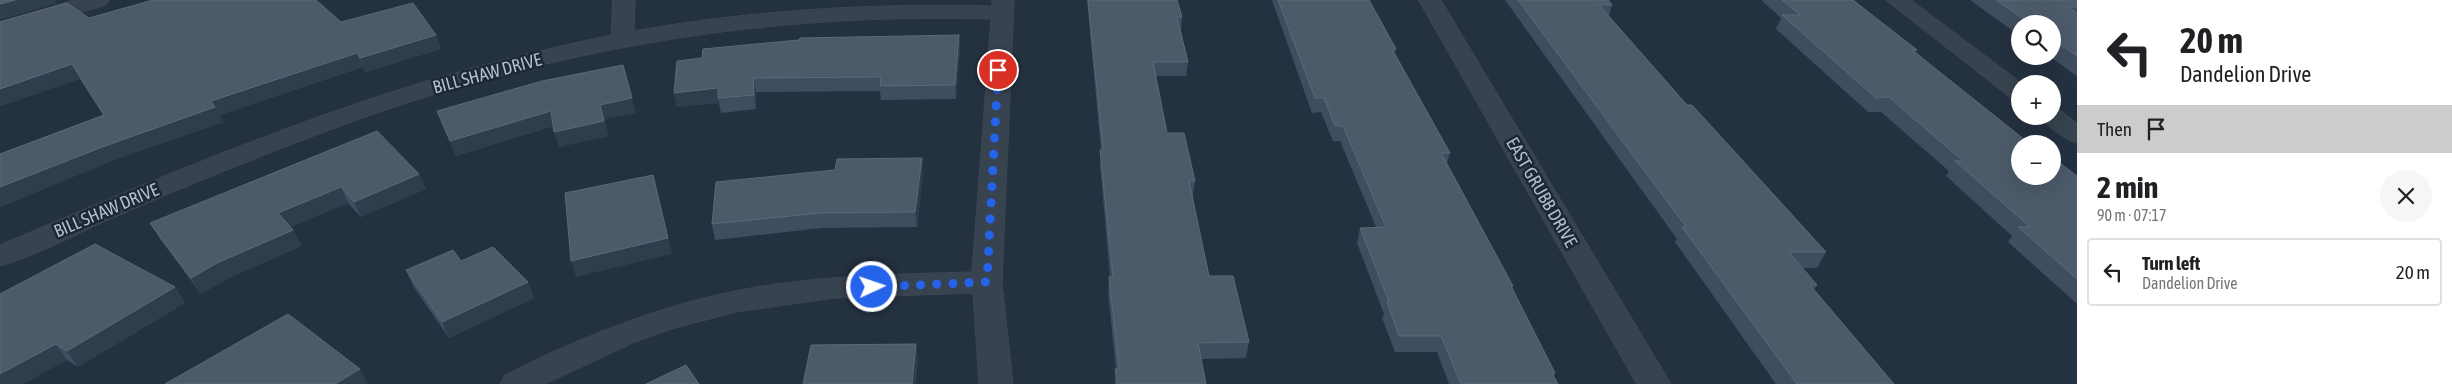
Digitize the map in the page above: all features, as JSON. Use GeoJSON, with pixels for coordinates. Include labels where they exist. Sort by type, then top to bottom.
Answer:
{"type":"FeatureCollection","features":[{"type":"Feature","properties":{"kind":"street"},"geometry":{"type":"LineString","coordinates":[[0,29],[98,0]]}},
{"type":"Feature","properties":{"kind":"street"},"geometry":{"type":"LineString","coordinates":[[622,39],[624,0]]}},
{"type":"Feature","properties":{"kind":"street","name":"EAST GRUBB DRIVE"},"geometry":{"type":"LineString","coordinates":[[1430,0],[1654,384]]}},
{"type":"Feature","properties":{"kind":"street"},"geometry":{"type":"LineString","coordinates":[[1897,0],[2011,85]]}},
{"type":"Feature","properties":{"kind":"street"},"geometry":{"type":"LineString","coordinates":[[996,384],[987,282],[1002,6]]}},
{"type":"Feature","properties":{"kind":"street","name":"BILL SHAW DRIVE"},"geometry":{"type":"LineString","coordinates":[[0,256],[208,166],[331,119],[471,75],[622,39],[739,24],[842,14],[1002,6]]}},
{"type":"Feature","properties":{"kind":"street"},"geometry":{"type":"LineString","coordinates":[[2061,123],[2077,135]]}},
{"type":"Feature","properties":{"kind":"street"},"geometry":{"type":"LineString","coordinates":[[517,384],[598,343],[675,316],[748,299],[814,290],[987,282]]}},
{"type":"Feature","properties":{"kind":"building"},"geometry":{"type":"Polygon","coordinates":[[[0,0],[15,0],[0,4],[0,0]]]}},
{"type":"Feature","properties":{"kind":"building"},"geometry":{"type":"Polygon","coordinates":[[[153,0],[316,0],[341,22],[413,3],[436,35],[360,58],[357,53],[211,101],[215,107],[105,146],[0,187],[0,154],[104,115],[72,64],[0,89],[0,22],[67,3],[89,18],[153,0]]]}},
{"type":"Feature","properties":{"kind":"building"},"geometry":{"type":"Polygon","coordinates":[[[1088,0],[1177,0],[1182,17],[1177,17],[1188,62],[1153,62],[1167,133],[1184,133],[1195,181],[1189,181],[1209,276],[1233,276],[1249,342],[1198,343],[1206,384],[1117,384],[1115,369],[1119,369],[1109,277],[1113,277],[1100,150],[1103,149],[1088,0]]]}},
{"type":"Feature","properties":{"kind":"building"},"geometry":{"type":"Polygon","coordinates":[[[1278,0],[1369,0],[1396,49],[1392,49],[1450,153],[1441,153],[1513,286],[1511,286],[1555,373],[1552,373],[1558,384],[1461,384],[1441,336],[1399,336],[1387,302],[1389,302],[1360,228],[1386,227],[1343,126],[1335,126],[1324,98],[1315,98],[1278,0]]]}},
{"type":"Feature","properties":{"kind":"building"},"geometry":{"type":"Polygon","coordinates":[[[1518,0],[1608,0],[1612,5],[1599,5],[1687,105],[1692,105],[1826,252],[1789,252],[1817,285],[1810,285],[1894,384],[1797,384],[1682,227],[1686,227],[1518,0]]]}},
{"type":"Feature","properties":{"kind":"building"},"geometry":{"type":"Polygon","coordinates":[[[1782,0],[1853,0],[1917,50],[1912,50],[2019,135],[2011,135],[2011,185],[2061,185],[2061,164],[2077,176],[2077,279],[2018,227],[2030,227],[1955,161],[1963,161],[1889,97],[1876,98],[1782,15],[1800,15],[1782,0]]]}},
{"type":"Feature","properties":{"kind":"building"},"geometry":{"type":"Polygon","coordinates":[[[1996,0],[2077,0],[2077,7],[2068,7],[2077,13],[2077,56],[2061,45],[2061,15],[2018,15],[1996,0]]]}},
{"type":"Feature","properties":{"kind":"building"},"geometry":{"type":"Polygon","coordinates":[[[959,35],[955,85],[880,86],[881,77],[753,78],[754,95],[718,98],[718,88],[674,93],[677,61],[702,58],[703,49],[799,40],[800,38],[959,35]]]}},
{"type":"Feature","properties":{"kind":"building"},"geometry":{"type":"Polygon","coordinates":[[[623,65],[632,98],[600,105],[604,121],[554,132],[551,111],[450,141],[437,111],[542,81],[623,65]]]}},
{"type":"Feature","properties":{"kind":"building"},"geometry":{"type":"Polygon","coordinates":[[[377,131],[419,174],[354,202],[341,187],[278,213],[293,230],[217,263],[191,278],[150,223],[377,131]]]}},
{"type":"Feature","properties":{"kind":"building"},"geometry":{"type":"Polygon","coordinates":[[[922,158],[915,212],[820,213],[712,224],[716,182],[835,170],[837,159],[922,158]]]}},
{"type":"Feature","properties":{"kind":"building"},"geometry":{"type":"Polygon","coordinates":[[[653,175],[668,238],[571,261],[565,193],[653,175]]]}},
{"type":"Feature","properties":{"kind":"building"},"geometry":{"type":"Polygon","coordinates":[[[95,244],[175,287],[67,351],[56,344],[0,374],[0,294],[95,244]]]}},
{"type":"Feature","properties":{"kind":"building"},"geometry":{"type":"Polygon","coordinates":[[[493,247],[528,282],[442,322],[406,270],[453,250],[461,261],[493,247]]]}},
{"type":"Feature","properties":{"kind":"building"},"geometry":{"type":"Polygon","coordinates":[[[288,314],[360,369],[335,384],[165,384],[288,314]]]}},
{"type":"Feature","properties":{"kind":"building"},"geometry":{"type":"Polygon","coordinates":[[[916,344],[912,384],[803,384],[811,345],[916,344]]]}},
{"type":"Feature","properties":{"kind":"building"},"geometry":{"type":"Polygon","coordinates":[[[686,365],[699,384],[646,384],[686,365]]]}},
{"type":"Feature","properties":{"kind":"route"},"geometry":{"type":"LineString","coordinates":[[872,287],[987,282],[998,70]]}}]}
